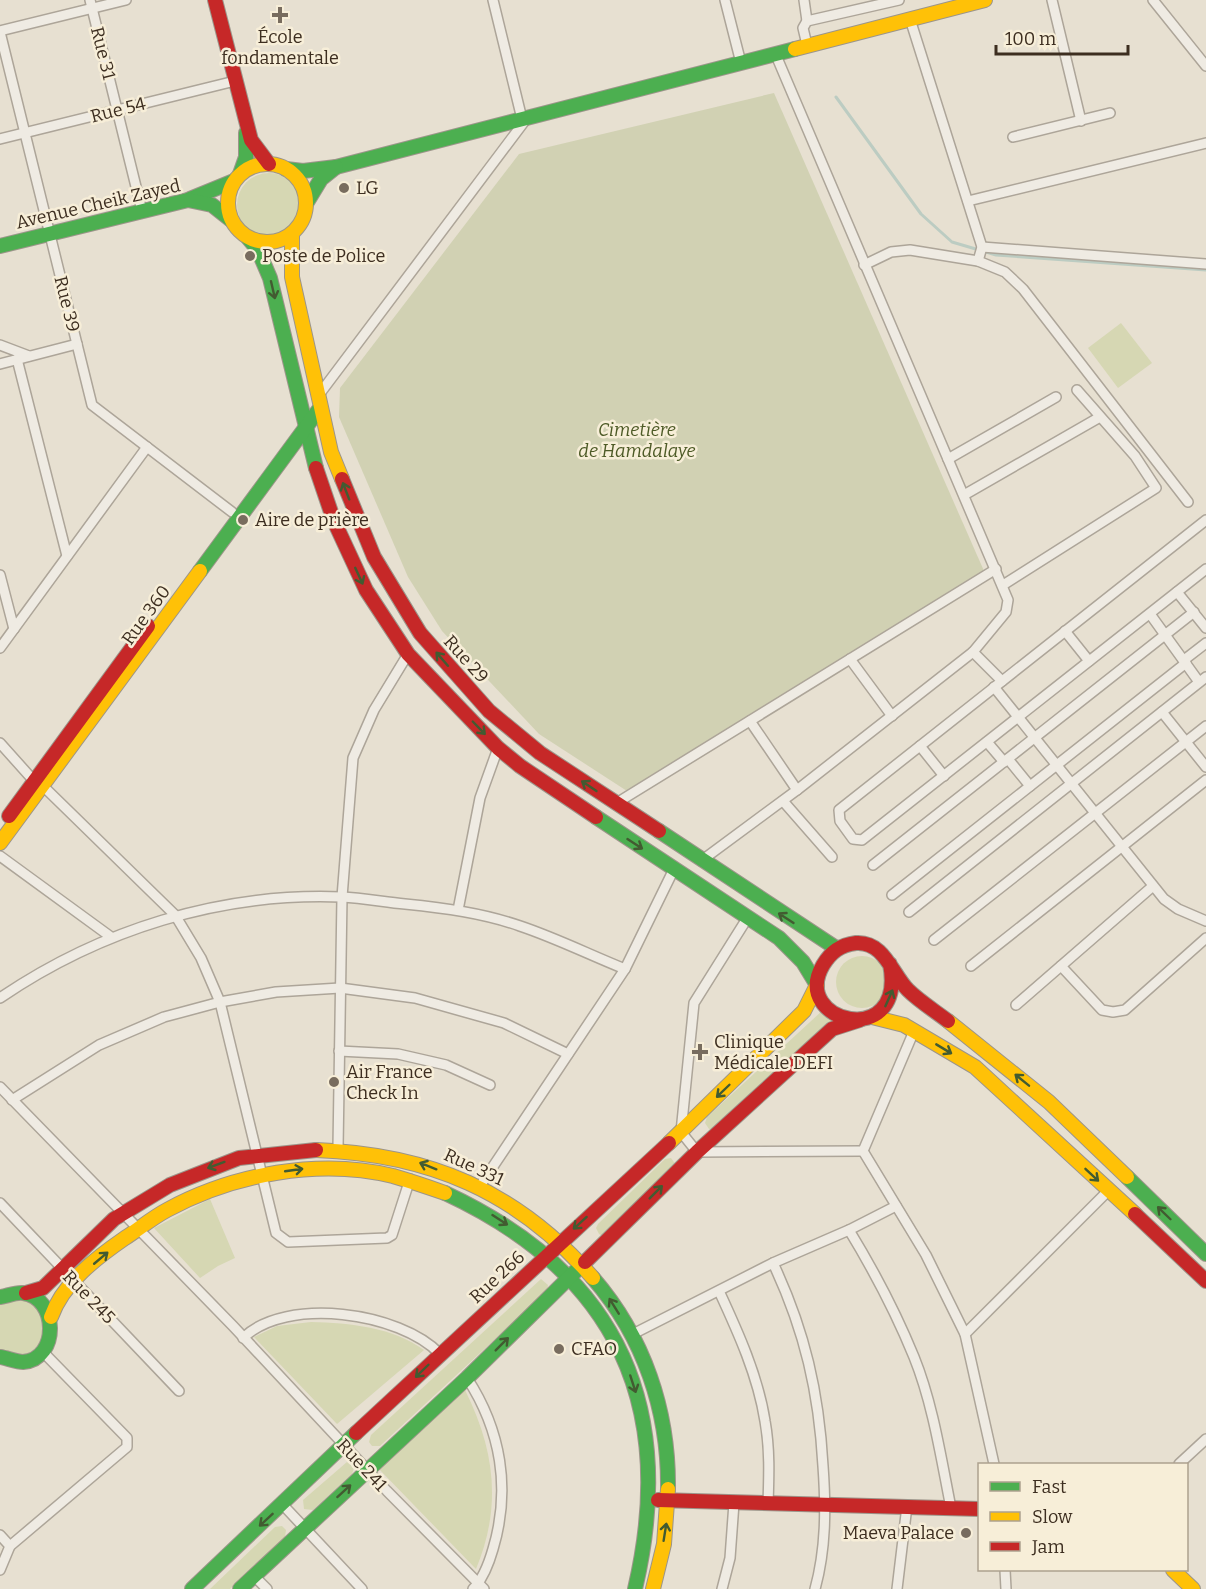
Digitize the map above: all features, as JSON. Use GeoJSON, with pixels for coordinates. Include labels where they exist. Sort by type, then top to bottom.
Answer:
{"type":"FeatureCollection","features":[{"type":"Feature","properties":{"kind":"main road"},"geometry":{"type":"LineString","coordinates":[[215,0],[251,140],[269,164]]}},
{"type":"Feature","properties":{"kind":"main road"},"geometry":{"type":"LineString","coordinates":[[188,200],[237,178],[254,166],[269,164],[303,171],[336,167],[986,0]]}},
{"type":"Feature","properties":{"kind":"main road"},"geometry":{"type":"LineString","coordinates":[[247,127],[246,157],[228,201],[232,222],[258,250],[270,278],[311,455],[343,540],[366,590],[408,654],[498,748],[554,790],[779,938],[803,962],[817,985],[824,1005],[831,1012],[850,1020],[867,1018],[904,1025],[975,1067],[1206,1281]]}},
{"type":"Feature","properties":{"kind":"main road"},"geometry":{"type":"LineString","coordinates":[[248,238],[270,243],[292,234],[303,220],[307,202],[321,179],[336,167]]}},
{"type":"Feature","properties":{"kind":"main road"},"geometry":{"type":"LineString","coordinates":[[286,169],[297,177],[304,189],[307,202]]}},
{"type":"Feature","properties":{"kind":"main road","name":"Avenue Cheik Zayed"},"geometry":{"type":"LineString","coordinates":[[0,246],[188,200],[203,201],[218,206],[232,222]]}},
{"type":"Feature","properties":{"kind":"main road","name":"Rue 29"},"geometry":{"type":"LineString","coordinates":[[292,234],[292,277],[331,452],[374,557],[420,633],[489,711],[540,753],[700,861],[836,948]]}},
{"type":"Feature","properties":{"kind":"main road","name":"Rue 360"},"geometry":{"type":"LineString","coordinates":[[0,843],[39,784],[318,399]]}},
{"type":"Feature","properties":{"kind":"main road"},"geometry":{"type":"LineString","coordinates":[[0,828],[39,784],[232,512],[303,422]]}},
{"type":"Feature","properties":{"kind":"main road"},"geometry":{"type":"LineString","coordinates":[[817,985],[821,964],[836,948],[851,944],[866,945],[880,952],[913,995],[1049,1102],[1206,1254]]}},
{"type":"Feature","properties":{"kind":"main road"},"geometry":{"type":"LineString","coordinates":[[240,1589],[467,1378],[697,1152],[832,1029],[867,1018],[885,1007],[892,994],[894,979],[890,964]]}},
{"type":"Feature","properties":{"kind":"main road","name":"Rue 266"},"geometry":{"type":"LineString","coordinates":[[192,1589],[440,1354],[681,1132],[804,1011],[817,985]]}},
{"type":"Feature","properties":{"kind":"main road","name":"Rue 331"},"geometry":{"type":"LineString","coordinates":[[26,1293],[43,1288],[123,1212],[173,1183],[221,1163],[257,1156],[338,1148],[418,1161],[480,1186],[504,1201],[559,1243],[612,1302],[631,1335],[659,1402],[667,1448],[668,1501],[664,1538],[653,1589]]}},
{"type":"Feature","properties":{"kind":"main road","name":"Rue 331"},"geometry":{"type":"LineString","coordinates":[[43,1352],[52,1336],[51,1317],[58,1297],[74,1281],[137,1228],[215,1187],[261,1175],[308,1168],[343,1168],[410,1179],[484,1210],[521,1233],[569,1278],[603,1317],[626,1364],[644,1421],[650,1499],[643,1554],[635,1589]]}},
{"type":"Feature","properties":{"kind":"main road"},"geometry":{"type":"LineString","coordinates":[[3,1294],[26,1293],[42,1302],[51,1317]]}},
{"type":"Feature","properties":{"kind":"main road"},"geometry":{"type":"LineString","coordinates":[[0,1358],[23,1362],[43,1352]]}},
{"type":"Feature","properties":{"kind":"main road"},"geometry":{"type":"LineString","coordinates":[[650,1499],[978,1509]]}},
{"type":"Feature","properties":{"kind":"main road"},"geometry":{"type":"LineString","coordinates":[[1175,1571],[1193,1589]]}},
{"type":"Feature","properties":{"kind":"street"},"geometry":{"type":"LineString","coordinates":[[0,31],[91,4],[126,0]]}},
{"type":"Feature","properties":{"kind":"street"},"geometry":{"type":"LineString","coordinates":[[318,399],[524,118],[493,0]]}},
{"type":"Feature","properties":{"kind":"street"},"geometry":{"type":"LineString","coordinates":[[725,0],[741,63]]}},
{"type":"Feature","properties":{"kind":"street"},"geometry":{"type":"LineString","coordinates":[[804,0],[807,21],[803,28],[807,45]]}},
{"type":"Feature","properties":{"kind":"street"},"geometry":{"type":"LineString","coordinates":[[807,21],[898,0]]}},
{"type":"Feature","properties":{"kind":"street"},"geometry":{"type":"LineString","coordinates":[[1052,0],[1081,121]]}},
{"type":"Feature","properties":{"kind":"street"},"geometry":{"type":"LineString","coordinates":[[1153,0],[1206,66]]}},
{"type":"Feature","properties":{"kind":"street","name":"Rue 31"},"geometry":{"type":"LineString","coordinates":[[91,4],[142,212]]}},
{"type":"Feature","properties":{"kind":"street"},"geometry":{"type":"LineString","coordinates":[[910,19],[982,247],[978,261]]}},
{"type":"Feature","properties":{"kind":"street","name":"Rue 39"},"geometry":{"type":"LineString","coordinates":[[0,31],[92,405],[232,512]]}},
{"type":"Feature","properties":{"kind":"street"},"geometry":{"type":"LineString","coordinates":[[700,861],[783,801],[973,652],[1006,612],[1008,600],[776,53]]}},
{"type":"Feature","properties":{"kind":"street","name":"Rue 54"},"geometry":{"type":"LineString","coordinates":[[0,139],[235,81]]}},
{"type":"Feature","properties":{"kind":"street"},"geometry":{"type":"LineString","coordinates":[[1013,137],[1110,112]]}},
{"type":"Feature","properties":{"kind":"street"},"geometry":{"type":"LineString","coordinates":[[968,201],[1206,143]]}},
{"type":"Feature","properties":{"kind":"street"},"geometry":{"type":"LineString","coordinates":[[982,247],[1206,264]]}},
{"type":"Feature","properties":{"kind":"street"},"geometry":{"type":"LineString","coordinates":[[864,264],[891,252],[910,250],[978,261],[1005,272],[1023,289],[1188,502]]}},
{"type":"Feature","properties":{"kind":"street"},"geometry":{"type":"LineString","coordinates":[[0,364],[77,344]]}},
{"type":"Feature","properties":{"kind":"street"},"geometry":{"type":"LineString","coordinates":[[0,345],[30,356]]}},
{"type":"Feature","properties":{"kind":"street"},"geometry":{"type":"LineString","coordinates":[[17,359],[67,556]]}},
{"type":"Feature","properties":{"kind":"street"},"geometry":{"type":"LineString","coordinates":[[1003,585],[1156,488],[1135,456],[1077,390]]}},
{"type":"Feature","properties":{"kind":"street"},"geometry":{"type":"LineString","coordinates":[[948,459],[1056,397]]}},
{"type":"Feature","properties":{"kind":"street"},"geometry":{"type":"LineString","coordinates":[[964,495],[1100,417]]}},
{"type":"Feature","properties":{"kind":"street"},"geometry":{"type":"LineString","coordinates":[[0,648],[147,447]]}},
{"type":"Feature","properties":{"kind":"street"},"geometry":{"type":"LineString","coordinates":[[1206,520],[839,810],[840,821],[853,839],[862,840],[1206,569]]}},
{"type":"Feature","properties":{"kind":"street"},"geometry":{"type":"LineString","coordinates":[[615,804],[996,568]]}},
{"type":"Feature","properties":{"kind":"street"},"geometry":{"type":"LineString","coordinates":[[0,575],[14,628]]}},
{"type":"Feature","properties":{"kind":"street"},"geometry":{"type":"LineString","coordinates":[[1177,592],[1206,628]]}},
{"type":"Feature","properties":{"kind":"street"},"geometry":{"type":"LineString","coordinates":[[873,865],[1194,612]]}},
{"type":"Feature","properties":{"kind":"street"},"geometry":{"type":"LineString","coordinates":[[909,912],[1203,680],[1184,662],[1150,614]]}},
{"type":"Feature","properties":{"kind":"street"},"geometry":{"type":"LineString","coordinates":[[1065,631],[1089,662]]}},
{"type":"Feature","properties":{"kind":"street"},"geometry":{"type":"LineString","coordinates":[[892,895],[1057,765],[1206,643]]}},
{"type":"Feature","properties":{"kind":"street"},"geometry":{"type":"LineString","coordinates":[[973,652],[998,684],[1018,717],[1164,899],[1178,909],[1206,921]]}},
{"type":"Feature","properties":{"kind":"street"},"geometry":{"type":"LineString","coordinates":[[338,1148],[342,897],[353,758],[374,710],[408,654]]}},
{"type":"Feature","properties":{"kind":"street"},"geometry":{"type":"LineString","coordinates":[[850,658],[892,716]]}},
{"type":"Feature","properties":{"kind":"street"},"geometry":{"type":"LineString","coordinates":[[1162,712],[1206,767]]}},
{"type":"Feature","properties":{"kind":"street"},"geometry":{"type":"LineString","coordinates":[[750,720],[797,790]]}},
{"type":"Feature","properties":{"kind":"street"},"geometry":{"type":"LineString","coordinates":[[934,940],[1206,726]]}},
{"type":"Feature","properties":{"kind":"street"},"geometry":{"type":"LineString","coordinates":[[987,742],[1030,786]]}},
{"type":"Feature","properties":{"kind":"street"},"geometry":{"type":"LineString","coordinates":[[0,743],[39,784],[175,915],[201,958],[220,1002],[276,1233],[288,1242],[387,1238],[392,1234],[410,1179]]}},
{"type":"Feature","properties":{"kind":"street"},"geometry":{"type":"LineString","coordinates":[[920,746],[944,776]]}},
{"type":"Feature","properties":{"kind":"street"},"geometry":{"type":"LineString","coordinates":[[458,910],[480,798],[498,748]]}},
{"type":"Feature","properties":{"kind":"street"},"geometry":{"type":"LineString","coordinates":[[970,966],[1206,780]]}},
{"type":"Feature","properties":{"kind":"street"},"geometry":{"type":"LineString","coordinates":[[783,801],[832,857]]}},
{"type":"Feature","properties":{"kind":"street"},"geometry":{"type":"LineString","coordinates":[[0,856],[111,937]]}},
{"type":"Feature","properties":{"kind":"street"},"geometry":{"type":"LineString","coordinates":[[480,1186],[625,969],[674,869]]}},
{"type":"Feature","properties":{"kind":"street"},"geometry":{"type":"LineString","coordinates":[[1016,1005],[1153,885]]}},
{"type":"Feature","properties":{"kind":"street"},"geometry":{"type":"LineString","coordinates":[[0,998],[66,958],[111,937],[175,915],[295,898],[342,897],[458,910],[520,926],[625,969]]}},
{"type":"Feature","properties":{"kind":"street"},"geometry":{"type":"LineString","coordinates":[[748,917],[694,1003],[681,1132],[697,1152],[863,1151]]}},
{"type":"Feature","properties":{"kind":"street"},"geometry":{"type":"LineString","coordinates":[[1061,966],[1102,1010],[1113,1012],[1125,1010],[1206,938]]}},
{"type":"Feature","properties":{"kind":"street"},"geometry":{"type":"LineString","coordinates":[[12,1101],[99,1045],[164,1017],[220,1002],[276,992],[340,987],[415,998],[504,1023],[568,1054]]}},
{"type":"Feature","properties":{"kind":"street"},"geometry":{"type":"LineString","coordinates":[[863,1151],[914,1031]]}},
{"type":"Feature","properties":{"kind":"street"},"geometry":{"type":"LineString","coordinates":[[339,1051],[398,1054],[446,1065],[490,1085]]}},
{"type":"Feature","properties":{"kind":"street"},"geometry":{"type":"LineString","coordinates":[[0,1087],[137,1228]]}},
{"type":"Feature","properties":{"kind":"street"},"geometry":{"type":"LineString","coordinates":[[863,1151],[926,1255],[965,1334],[994,1463]]}},
{"type":"Feature","properties":{"kind":"street"},"geometry":{"type":"LineString","coordinates":[[965,1334],[1109,1190]]}},
{"type":"Feature","properties":{"kind":"street","name":"Rue 245"},"geometry":{"type":"LineString","coordinates":[[0,1203],[179,1391]]}},
{"type":"Feature","properties":{"kind":"street"},"geometry":{"type":"LineString","coordinates":[[631,1335],[773,1263],[849,1230],[896,1206]]}},
{"type":"Feature","properties":{"kind":"street","name":"Rue 241"},"geometry":{"type":"LineString","coordinates":[[137,1228],[233,1326],[479,1587]]}},
{"type":"Feature","properties":{"kind":"street"},"geometry":{"type":"LineString","coordinates":[[849,1230],[876,1275],[915,1358],[930,1408],[951,1508]]}},
{"type":"Feature","properties":{"kind":"street"},"geometry":{"type":"LineString","coordinates":[[773,1263],[789,1296],[807,1348],[820,1411],[826,1504],[822,1567],[815,1589]]}},
{"type":"Feature","properties":{"kind":"street"},"geometry":{"type":"LineString","coordinates":[[719,1291],[740,1336],[765,1420],[769,1461],[768,1504]]}},
{"type":"Feature","properties":{"kind":"street"},"geometry":{"type":"LineString","coordinates":[[243,1338],[250,1331],[280,1318],[316,1314],[347,1315],[398,1327],[434,1348],[440,1354]]}},
{"type":"Feature","properties":{"kind":"street"},"geometry":{"type":"LineString","coordinates":[[0,1570],[10,1546],[128,1447],[127,1438],[43,1352]]}},
{"type":"Feature","properties":{"kind":"street"},"geometry":{"type":"LineString","coordinates":[[467,1378],[496,1438],[504,1478],[501,1525],[479,1587]]}},
{"type":"Feature","properties":{"kind":"street"},"geometry":{"type":"LineString","coordinates":[[1180,1463],[1206,1439]]}},
{"type":"Feature","properties":{"kind":"street"},"geometry":{"type":"LineString","coordinates":[[722,1589],[730,1558],[734,1503]]}},
{"type":"Feature","properties":{"kind":"street"},"geometry":{"type":"LineString","coordinates":[[283,1505],[362,1589]]}},
{"type":"Feature","properties":{"kind":"street"},"geometry":{"type":"LineString","coordinates":[[897,1589],[907,1506]]}},
{"type":"Feature","properties":{"kind":"street"},"geometry":{"type":"LineString","coordinates":[[0,1535],[10,1546]]}},
{"type":"Feature","properties":{"kind":"street"},"geometry":{"type":"LineString","coordinates":[[1005,1571],[1005,1589]]}},
{"type":"Feature","properties":{"kind":"street"},"geometry":{"type":"LineString","coordinates":[[254,1576],[267,1589]]}},
{"type":"Feature","properties":{"kind":"green space","name":"Cimetière de Hamdalaye"},"geometry":{"type":"Polygon","coordinates":[[[774,93],[984,571],[627,791],[539,734],[442,631],[408,577],[339,417],[340,388],[519,154],[774,93]]]}},
{"type":"Feature","properties":{"kind":"green space"},"geometry":{"type":"Polygon","coordinates":[[[269,173],[287,179],[295,187],[301,205],[295,223],[287,231],[269,237],[251,231],[243,223],[237,205],[243,187],[251,179],[269,173]]]}},
{"type":"Feature","properties":{"kind":"green space"},"geometry":{"type":"Polygon","coordinates":[[[1121,323],[1152,363],[1118,388],[1088,348],[1121,323]]]}},
{"type":"Feature","properties":{"kind":"green space"},"geometry":{"type":"Polygon","coordinates":[[[857,956],[867,956],[881,963],[888,982],[881,1001],[867,1008],[857,1008],[847,1004],[840,997],[836,987],[836,977],[840,967],[847,960],[857,956]]]}},
{"type":"Feature","properties":{"kind":"green space"},"geometry":{"type":"Polygon","coordinates":[[[823,1010],[833,1020],[717,1128],[709,1129],[705,1123],[707,1117],[823,1010]]]}},
{"type":"Feature","properties":{"kind":"green space"},"geometry":{"type":"Polygon","coordinates":[[[671,1158],[676,1165],[603,1236],[599,1234],[596,1228],[598,1224],[665,1159],[671,1158]]]}},
{"type":"Feature","properties":{"kind":"green space"},"geometry":{"type":"Polygon","coordinates":[[[210,1199],[235,1258],[200,1278],[154,1228],[210,1199]]]}},
{"type":"Feature","properties":{"kind":"green space"},"geometry":{"type":"Polygon","coordinates":[[[541,1279],[548,1285],[547,1291],[380,1446],[372,1446],[369,1442],[371,1435],[541,1279]]]}},
{"type":"Feature","properties":{"kind":"green space"},"geometry":{"type":"Polygon","coordinates":[[[24,1299],[37,1307],[43,1318],[45,1329],[42,1340],[35,1349],[25,1354],[13,1355],[0,1350],[0,1304],[24,1299]]]}},
{"type":"Feature","properties":{"kind":"green space"},"geometry":{"type":"Polygon","coordinates":[[[311,1322],[355,1325],[384,1331],[412,1342],[424,1350],[337,1424],[254,1337],[277,1326],[311,1322]]]}},
{"type":"Feature","properties":{"kind":"green space"},"geometry":{"type":"Polygon","coordinates":[[[465,1390],[483,1435],[492,1479],[489,1523],[476,1569],[378,1468],[465,1390]]]}},
{"type":"Feature","properties":{"kind":"green space"},"geometry":{"type":"Polygon","coordinates":[[[347,1462],[354,1468],[352,1474],[313,1510],[304,1509],[303,1500],[347,1462]]]}},
{"type":"Feature","properties":{"kind":"green space"},"geometry":{"type":"Polygon","coordinates":[[[282,1526],[286,1530],[285,1537],[230,1589],[210,1589],[275,1527],[282,1526]]]}},
{"type":"Feature","properties":{"kind":"waterway"},"geometry":{"type":"LineString","coordinates":[[836,97],[921,214],[952,242],[996,255],[1206,270]]}},
{"type":"Feature","properties":{"kind":"traffic: fast"},"geometry":{"type":"LineString","coordinates":[[286,169],[303,171],[336,167],[795,49]]}},
{"type":"Feature","properties":{"kind":"traffic: fast"},"geometry":{"type":"LineString","coordinates":[[240,174],[246,157],[246,133]]}},
{"type":"Feature","properties":{"kind":"traffic: fast"},"geometry":{"type":"LineString","coordinates":[[307,202],[321,179],[336,167]]}},
{"type":"Feature","properties":{"kind":"traffic: fast"},"geometry":{"type":"LineString","coordinates":[[190,199],[234,181]]}},
{"type":"Feature","properties":{"kind":"traffic: fast"},"geometry":{"type":"LineString","coordinates":[[0,246],[188,200],[212,205],[231,220]]}},
{"type":"Feature","properties":{"kind":"traffic: fast"},"geometry":{"type":"LineString","coordinates":[[248,238],[258,250],[270,278],[316,468]]}},
{"type":"Feature","properties":{"kind":"traffic: fast"},"geometry":{"type":"LineString","coordinates":[[200,571],[320,408]]}},
{"type":"Feature","properties":{"kind":"traffic: fast"},"geometry":{"type":"LineString","coordinates":[[596,817],[779,938],[803,962],[817,985]]}},
{"type":"Feature","properties":{"kind":"traffic: fast"},"geometry":{"type":"LineString","coordinates":[[659,831],[836,948]]}},
{"type":"Feature","properties":{"kind":"traffic: fast"},"geometry":{"type":"LineString","coordinates":[[1127,1177],[1206,1254]]}},
{"type":"Feature","properties":{"kind":"traffic: fast"},"geometry":{"type":"LineString","coordinates":[[445,1193],[504,1225],[553,1263],[592,1305],[621,1352],[639,1404],[648,1461],[646,1522],[635,1589]]}},
{"type":"Feature","properties":{"kind":"traffic: fast"},"geometry":{"type":"LineString","coordinates":[[240,1589],[467,1378],[585,1262]]}},
{"type":"Feature","properties":{"kind":"traffic: fast"},"geometry":{"type":"LineString","coordinates":[[593,1278],[626,1325],[650,1376],[664,1431],[668,1489]]}},
{"type":"Feature","properties":{"kind":"traffic: fast"},"geometry":{"type":"LineString","coordinates":[[0,1297],[20,1293],[35,1297],[43,1305],[50,1328],[44,1351],[35,1358],[23,1362],[0,1357]]}},
{"type":"Feature","properties":{"kind":"traffic: fast"},"geometry":{"type":"LineString","coordinates":[[192,1589],[356,1433]]}},
{"type":"Feature","properties":{"kind":"traffic: slow"},"geometry":{"type":"LineString","coordinates":[[795,49],[985,0]]}},
{"type":"Feature","properties":{"kind":"traffic: slow"},"geometry":{"type":"LineString","coordinates":[[267,164],[282,167],[295,175],[303,188],[306,203],[303,218],[295,231],[282,239],[267,242],[252,239],[239,231],[231,218],[228,203],[231,188],[239,175],[252,167],[267,164]]}},
{"type":"Feature","properties":{"kind":"traffic: slow"},"geometry":{"type":"LineString","coordinates":[[292,234],[292,277],[331,452],[342,479]]}},
{"type":"Feature","properties":{"kind":"traffic: slow"},"geometry":{"type":"LineString","coordinates":[[0,843],[200,571]]}},
{"type":"Feature","properties":{"kind":"traffic: slow"},"geometry":{"type":"LineString","coordinates":[[669,1143],[804,1011],[817,985]]}},
{"type":"Feature","properties":{"kind":"traffic: slow"},"geometry":{"type":"LineString","coordinates":[[872,1017],[904,1025],[975,1067],[1135,1214]]}},
{"type":"Feature","properties":{"kind":"traffic: slow"},"geometry":{"type":"LineString","coordinates":[[948,1021],[1049,1102],[1127,1177]]}},
{"type":"Feature","properties":{"kind":"traffic: slow"},"geometry":{"type":"LineString","coordinates":[[316,1150],[396,1159],[433,1169],[468,1183],[502,1200],[534,1222],[593,1278]]}},
{"type":"Feature","properties":{"kind":"traffic: slow"},"geometry":{"type":"LineString","coordinates":[[51,1317],[56,1305],[72,1282],[103,1254],[161,1213],[220,1187],[277,1173],[306,1169],[336,1169],[393,1176],[445,1193]]}},
{"type":"Feature","properties":{"kind":"traffic: slow"},"geometry":{"type":"LineString","coordinates":[[653,1589],[664,1544],[668,1489]]}},
{"type":"Feature","properties":{"kind":"traffic: slow"},"geometry":{"type":"LineString","coordinates":[[1174,1571],[1193,1589]]}},
{"type":"Feature","properties":{"kind":"traffic: jam"},"geometry":{"type":"LineString","coordinates":[[215,0],[251,140],[269,164]]}},
{"type":"Feature","properties":{"kind":"traffic: jam"},"geometry":{"type":"LineString","coordinates":[[316,468],[334,521],[366,590],[408,654],[498,748],[520,766],[596,817]]}},
{"type":"Feature","properties":{"kind":"traffic: jam"},"geometry":{"type":"LineString","coordinates":[[342,479],[374,557],[420,633],[489,711],[540,753],[659,831]]}},
{"type":"Feature","properties":{"kind":"traffic: jam"},"geometry":{"type":"LineString","coordinates":[[9,816],[148,626]]}},
{"type":"Feature","properties":{"kind":"traffic: jam"},"geometry":{"type":"LineString","coordinates":[[890,964],[891,991],[882,1009],[867,1018],[850,1019],[834,1013],[822,1002],[817,985],[826,960],[845,945],[866,944],[881,953],[886,960],[892,968],[902,983],[912,994],[948,1021]]}},
{"type":"Feature","properties":{"kind":"traffic: jam"},"geometry":{"type":"LineString","coordinates":[[585,1262],[697,1152],[832,1029],[860,1020]]}},
{"type":"Feature","properties":{"kind":"traffic: jam"},"geometry":{"type":"LineString","coordinates":[[356,1433],[669,1143]]}},
{"type":"Feature","properties":{"kind":"traffic: jam"},"geometry":{"type":"LineString","coordinates":[[26,1293],[43,1288],[114,1219],[170,1185],[239,1158],[316,1150]]}},
{"type":"Feature","properties":{"kind":"traffic: jam"},"geometry":{"type":"LineString","coordinates":[[1135,1214],[1206,1281]]}},
{"type":"Feature","properties":{"kind":"traffic: jam"},"geometry":{"type":"LineString","coordinates":[[658,1500],[978,1509]]}},
{"type":"Feature","properties":{"kind":"place","name":"École fondamentale"},"geometry":{"type":"Point","coordinates":[280,15]}},
{"type":"Feature","properties":{"kind":"place","name":"LG"},"geometry":{"type":"Point","coordinates":[344,188]}},
{"type":"Feature","properties":{"kind":"place","name":"Poste de Police"},"geometry":{"type":"Point","coordinates":[250,256]}},
{"type":"Feature","properties":{"kind":"place","name":"Aire de prière"},"geometry":{"type":"Point","coordinates":[243,520]}},
{"type":"Feature","properties":{"kind":"place","name":"Clinique Médicale DEFI"},"geometry":{"type":"Point","coordinates":[700,1052]}},
{"type":"Feature","properties":{"kind":"place","name":"Air France Check In"},"geometry":{"type":"Point","coordinates":[334,1082]}},
{"type":"Feature","properties":{"kind":"place","name":"CFAO"},"geometry":{"type":"Point","coordinates":[559,1349]}},
{"type":"Feature","properties":{"kind":"place","name":"Maeva Palace"},"geometry":{"type":"Point","coordinates":[966,1533]}}]}
